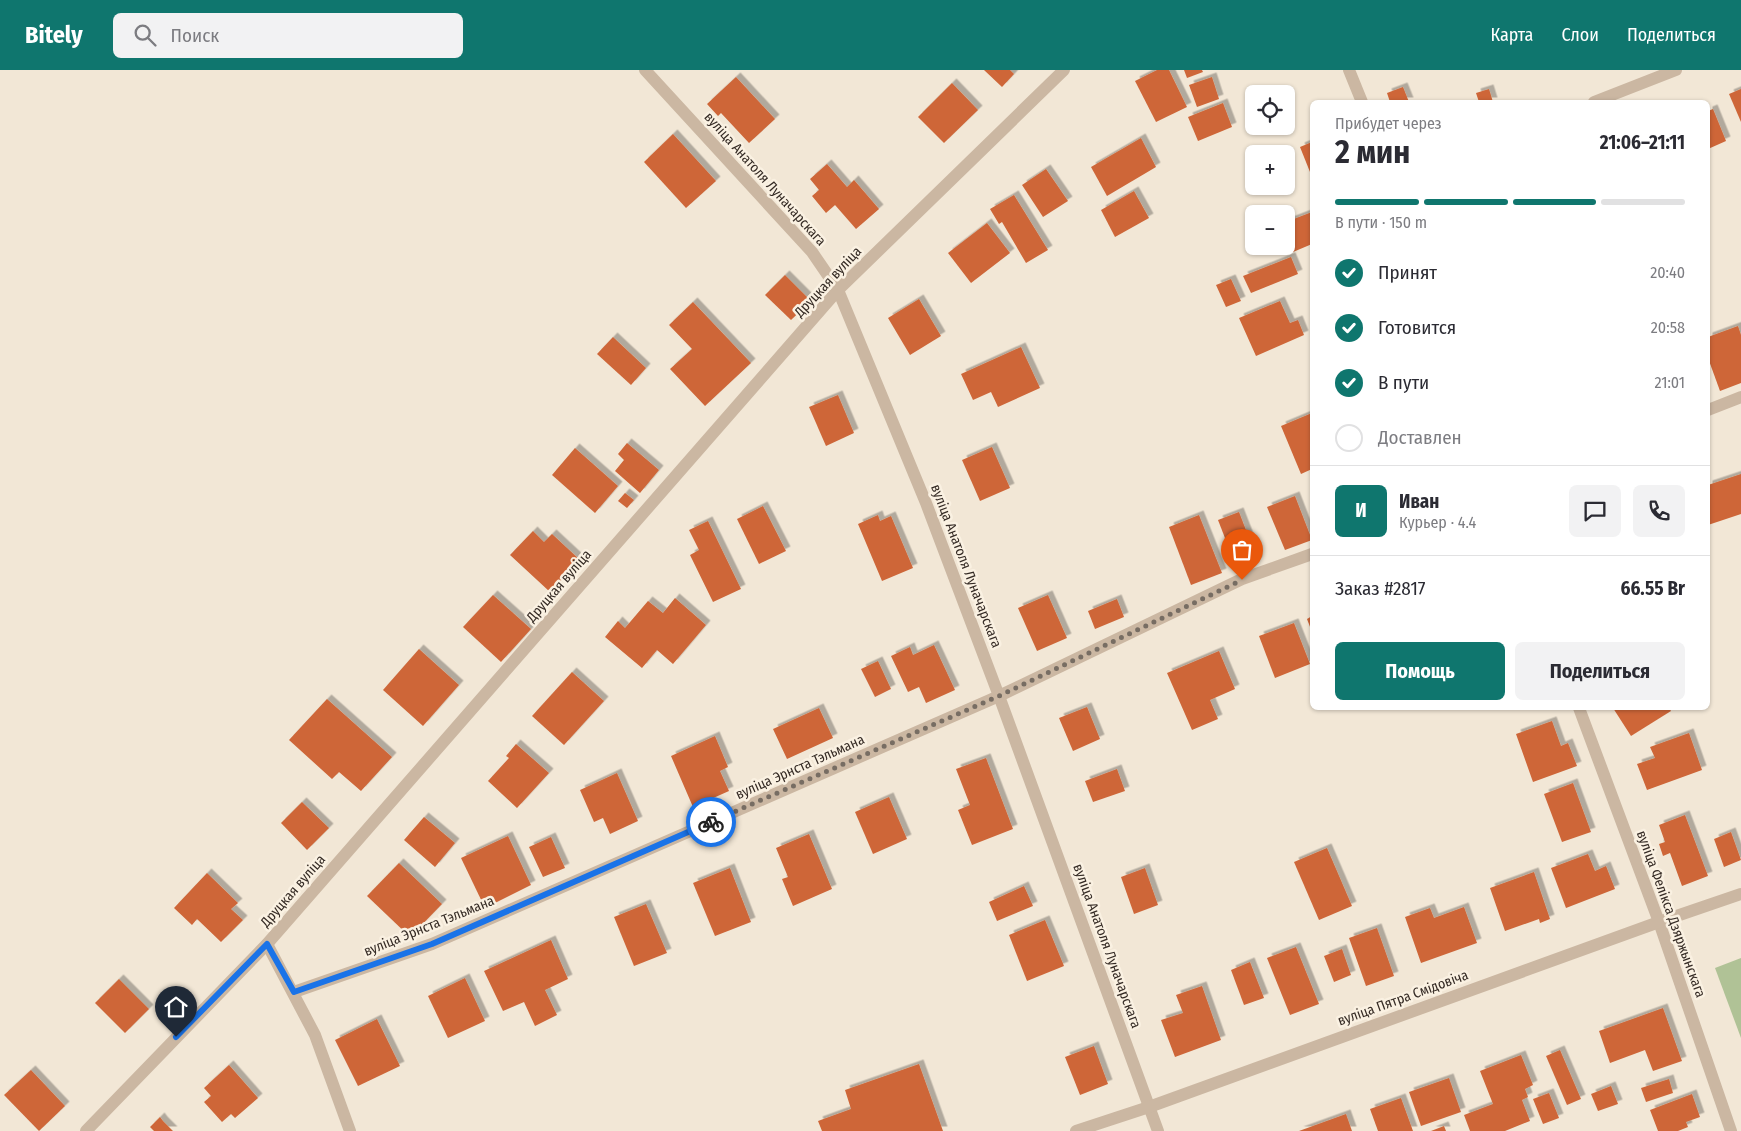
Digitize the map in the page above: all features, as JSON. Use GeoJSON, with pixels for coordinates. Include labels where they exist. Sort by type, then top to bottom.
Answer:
{"type":"FeatureCollection","features":[{"type":"Feature","properties":{"kind":"street","name":"вуліца Анатоля Луначарскага"},"geometry":{"type":"LineString","coordinates":[[645,70],[812,252],[838,290],[926,503],[999,696],[1158,1131]]}},
{"type":"Feature","properties":{"kind":"street","name":"Друцкая вуліца"},"geometry":{"type":"LineString","coordinates":[[86,1131],[267,944],[838,290],[1064,70]]}},
{"type":"Feature","properties":{"kind":"street"},"geometry":{"type":"LineString","coordinates":[[1349,70],[1361,100]]}},
{"type":"Feature","properties":{"kind":"street"},"geometry":{"type":"LineString","coordinates":[[1599,100],[1676,70]]}},
{"type":"Feature","properties":{"kind":"street"},"geometry":{"type":"LineString","coordinates":[[1710,409],[1741,397]]}},
{"type":"Feature","properties":{"kind":"street","name":"вуліца Эрнста Тэльмана"},"geometry":{"type":"LineString","coordinates":[[294,992],[432,944],[999,696],[1242,580],[1310,555]]}},
{"type":"Feature","properties":{"kind":"street","name":"вуліца Фелікса Дзяржынскага"},"geometry":{"type":"LineString","coordinates":[[1580,710],[1659,922],[1731,1131]]}},
{"type":"Feature","properties":{"kind":"street","name":"вуліца Пятра Смідовіча"},"geometry":{"type":"LineString","coordinates":[[1076,1131],[1149,1107],[1741,894]]}},
{"type":"Feature","properties":{"kind":"street"},"geometry":{"type":"LineString","coordinates":[[267,944],[315,1035],[350,1131]]}},
{"type":"Feature","properties":{"kind":"green space"},"geometry":{"type":"Polygon","coordinates":[[[1741,958],[1741,1038],[1715,968],[1741,958]]]}},
{"type":"Feature","properties":{"kind":"building"},"geometry":{"type":"Polygon","coordinates":[[[984,70],[1010,70],[1014,74],[1002,87],[984,70]]]}},
{"type":"Feature","properties":{"kind":"building"},"geometry":{"type":"Polygon","coordinates":[[[1157,70],[1169,70],[1187,107],[1156,122],[1135,81],[1157,70]]]}},
{"type":"Feature","properties":{"kind":"building"},"geometry":{"type":"Polygon","coordinates":[[[1184,70],[1202,70],[1203,72],[1187,78],[1184,70]]]}},
{"type":"Feature","properties":{"kind":"building"},"geometry":{"type":"Polygon","coordinates":[[[736,77],[775,119],[749,143],[721,113],[718,116],[707,104],[736,77]]]}},
{"type":"Feature","properties":{"kind":"building"},"geometry":{"type":"Polygon","coordinates":[[[1212,77],[1219,99],[1197,107],[1189,85],[1212,77]]]}},
{"type":"Feature","properties":{"kind":"building"},"geometry":{"type":"Polygon","coordinates":[[[952,83],[978,110],[944,143],[918,117],[952,83]]]}},
{"type":"Feature","properties":{"kind":"building"},"geometry":{"type":"Polygon","coordinates":[[[1403,87],[1408,100],[1389,100],[1387,93],[1403,87]]]}},
{"type":"Feature","properties":{"kind":"building"},"geometry":{"type":"Polygon","coordinates":[[[1489,89],[1492,100],[1478,100],[1476,93],[1489,89]]]}},
{"type":"Feature","properties":{"kind":"building"},"geometry":{"type":"Polygon","coordinates":[[[1741,89],[1741,122],[1729,94],[1741,89]]]}},
{"type":"Feature","properties":{"kind":"building"},"geometry":{"type":"Polygon","coordinates":[[[1223,103],[1232,127],[1198,141],[1188,117],[1223,103]]]}},
{"type":"Feature","properties":{"kind":"building"},"geometry":{"type":"Polygon","coordinates":[[[1713,109],[1726,141],[1710,148],[1710,110],[1713,109]]]}},
{"type":"Feature","properties":{"kind":"building"},"geometry":{"type":"Polygon","coordinates":[[[673,134],[716,181],[686,208],[644,162],[673,134]]]}},
{"type":"Feature","properties":{"kind":"building"},"geometry":{"type":"Polygon","coordinates":[[[1141,138],[1156,167],[1107,196],[1091,167],[1141,138]]]}},
{"type":"Feature","properties":{"kind":"building"},"geometry":{"type":"Polygon","coordinates":[[[1310,143],[1310,172],[1300,147],[1310,143]]]}},
{"type":"Feature","properties":{"kind":"building"},"geometry":{"type":"Polygon","coordinates":[[[827,164],[847,187],[854,180],[879,209],[856,229],[835,205],[826,213],[812,196],[819,190],[810,179],[827,164]]]}},
{"type":"Feature","properties":{"kind":"building"},"geometry":{"type":"Polygon","coordinates":[[[1046,169],[1068,201],[1043,217],[1022,185],[1046,169]]]}},
{"type":"Feature","properties":{"kind":"building"},"geometry":{"type":"Polygon","coordinates":[[[1134,191],[1149,218],[1115,237],[1101,210],[1134,191]]]}},
{"type":"Feature","properties":{"kind":"building"},"geometry":{"type":"Polygon","coordinates":[[[1014,195],[1048,250],[1026,263],[1002,222],[999,224],[990,209],[1014,195]]]}},
{"type":"Feature","properties":{"kind":"building"},"geometry":{"type":"Polygon","coordinates":[[[1310,213],[1310,245],[1295,251],[1295,219],[1310,213]]]}},
{"type":"Feature","properties":{"kind":"building"},"geometry":{"type":"Polygon","coordinates":[[[987,223],[1010,253],[971,283],[948,253],[987,223]]]}},
{"type":"Feature","properties":{"kind":"building"},"geometry":{"type":"Polygon","coordinates":[[[1291,257],[1298,274],[1251,293],[1243,276],[1291,257]]]}},
{"type":"Feature","properties":{"kind":"building"},"geometry":{"type":"Polygon","coordinates":[[[785,275],[811,301],[791,320],[765,295],[785,275]]]}},
{"type":"Feature","properties":{"kind":"building"},"geometry":{"type":"Polygon","coordinates":[[[1231,279],[1241,301],[1226,307],[1216,285],[1231,279]]]}},
{"type":"Feature","properties":{"kind":"building"},"geometry":{"type":"Polygon","coordinates":[[[919,299],[941,336],[910,355],[888,318],[919,299]]]}},
{"type":"Feature","properties":{"kind":"building"},"geometry":{"type":"Polygon","coordinates":[[[1280,301],[1290,323],[1298,320],[1304,335],[1256,356],[1239,318],[1280,301]]]}},
{"type":"Feature","properties":{"kind":"building"},"geometry":{"type":"Polygon","coordinates":[[[693,302],[751,363],[705,406],[670,369],[692,349],[669,325],[693,302]]]}},
{"type":"Feature","properties":{"kind":"building"},"geometry":{"type":"Polygon","coordinates":[[[1738,326],[1741,335],[1741,383],[1720,391],[1710,364],[1710,336],[1738,326]]]}},
{"type":"Feature","properties":{"kind":"building"},"geometry":{"type":"Polygon","coordinates":[[[613,337],[646,368],[631,385],[597,354],[613,337]]]}},
{"type":"Feature","properties":{"kind":"building"},"geometry":{"type":"Polygon","coordinates":[[[1021,347],[1040,388],[998,407],[991,392],[973,400],[961,374],[1021,347]]]}},
{"type":"Feature","properties":{"kind":"building"},"geometry":{"type":"Polygon","coordinates":[[[838,395],[854,433],[826,446],[809,407],[838,395]]]}},
{"type":"Feature","properties":{"kind":"building"},"geometry":{"type":"Polygon","coordinates":[[[1310,414],[1310,470],[1301,474],[1281,426],[1310,414]]]}},
{"type":"Feature","properties":{"kind":"building"},"geometry":{"type":"Polygon","coordinates":[[[627,443],[659,470],[640,493],[615,471],[624,460],[618,454],[627,443]]]}},
{"type":"Feature","properties":{"kind":"building"},"geometry":{"type":"Polygon","coordinates":[[[992,447],[1010,488],[980,501],[962,460],[992,447]]]}},
{"type":"Feature","properties":{"kind":"building"},"geometry":{"type":"Polygon","coordinates":[[[575,448],[618,486],[595,513],[552,475],[575,448]]]}},
{"type":"Feature","properties":{"kind":"building"},"geometry":{"type":"Polygon","coordinates":[[[1741,474],[1741,514],[1710,524],[1710,484],[1741,474]]]}},
{"type":"Feature","properties":{"kind":"building"},"geometry":{"type":"Polygon","coordinates":[[[625,493],[634,500],[627,508],[618,501],[625,493]]]}},
{"type":"Feature","properties":{"kind":"building"},"geometry":{"type":"Polygon","coordinates":[[[1295,496],[1310,535],[1310,541],[1285,550],[1267,507],[1295,496]]]}},
{"type":"Feature","properties":{"kind":"building"},"geometry":{"type":"Polygon","coordinates":[[[763,506],[786,551],[759,564],[737,519],[763,506]]]}},
{"type":"Feature","properties":{"kind":"building"},"geometry":{"type":"Polygon","coordinates":[[[1239,512],[1258,561],[1237,569],[1218,520],[1239,512]]]}},
{"type":"Feature","properties":{"kind":"building"},"geometry":{"type":"Polygon","coordinates":[[[878,515],[880,521],[891,516],[913,568],[882,581],[858,524],[878,515]]]}},
{"type":"Feature","properties":{"kind":"building"},"geometry":{"type":"Polygon","coordinates":[[[1199,515],[1222,573],[1191,585],[1169,527],[1199,515]]]}},
{"type":"Feature","properties":{"kind":"building"},"geometry":{"type":"Polygon","coordinates":[[[708,521],[741,589],[713,602],[690,555],[699,550],[689,530],[708,521]]]}},
{"type":"Feature","properties":{"kind":"building"},"geometry":{"type":"Polygon","coordinates":[[[533,531],[544,542],[552,534],[580,560],[550,592],[510,555],[533,531]]]}},
{"type":"Feature","properties":{"kind":"building"},"geometry":{"type":"Polygon","coordinates":[[[493,595],[531,629],[501,662],[463,627],[493,595]]]}},
{"type":"Feature","properties":{"kind":"building"},"geometry":{"type":"Polygon","coordinates":[[[1048,595],[1067,638],[1037,651],[1018,608],[1048,595]]]}},
{"type":"Feature","properties":{"kind":"building"},"geometry":{"type":"Polygon","coordinates":[[[675,598],[706,625],[673,664],[657,650],[642,668],[605,637],[618,621],[625,628],[648,601],[663,613],[675,598]]]}},
{"type":"Feature","properties":{"kind":"building"},"geometry":{"type":"Polygon","coordinates":[[[1117,599],[1124,617],[1095,629],[1088,611],[1117,599]]]}},
{"type":"Feature","properties":{"kind":"building"},"geometry":{"type":"Polygon","coordinates":[[[1294,623],[1310,664],[1275,678],[1259,636],[1294,623]]]}},
{"type":"Feature","properties":{"kind":"building"},"geometry":{"type":"Polygon","coordinates":[[[934,645],[955,690],[926,703],[919,687],[908,692],[891,656],[910,647],[913,655],[934,645]]]}},
{"type":"Feature","properties":{"kind":"building"},"geometry":{"type":"Polygon","coordinates":[[[419,649],[459,685],[423,726],[383,690],[419,649]]]}},
{"type":"Feature","properties":{"kind":"building"},"geometry":{"type":"Polygon","coordinates":[[[1219,651],[1235,689],[1210,700],[1218,719],[1192,730],[1167,673],[1219,651]]]}},
{"type":"Feature","properties":{"kind":"building"},"geometry":{"type":"Polygon","coordinates":[[[878,661],[891,689],[875,697],[861,669],[878,661]]]}},
{"type":"Feature","properties":{"kind":"building"},"geometry":{"type":"Polygon","coordinates":[[[572,672],[604,701],[564,745],[532,716],[572,672]]]}},
{"type":"Feature","properties":{"kind":"building"},"geometry":{"type":"Polygon","coordinates":[[[327,699],[392,757],[361,791],[339,772],[332,779],[289,740],[327,699]]]}},
{"type":"Feature","properties":{"kind":"building"},"geometry":{"type":"Polygon","coordinates":[[[1087,707],[1100,739],[1073,751],[1059,718],[1087,707]]]}},
{"type":"Feature","properties":{"kind":"building"},"geometry":{"type":"Polygon","coordinates":[[[819,708],[833,738],[787,759],[773,729],[819,708]]]}},
{"type":"Feature","properties":{"kind":"building"},"geometry":{"type":"Polygon","coordinates":[[[1614,710],[1671,711],[1631,736],[1614,710]]]}},
{"type":"Feature","properties":{"kind":"building"},"geometry":{"type":"Polygon","coordinates":[[[1552,721],[1561,746],[1568,743],[1577,766],[1533,782],[1516,734],[1552,721]]]}},
{"type":"Feature","properties":{"kind":"building"},"geometry":{"type":"Polygon","coordinates":[[[1689,733],[1702,770],[1647,790],[1637,764],[1655,758],[1650,747],[1689,733]]]}},
{"type":"Feature","properties":{"kind":"building"},"geometry":{"type":"Polygon","coordinates":[[[715,736],[728,767],[720,771],[729,791],[693,807],[671,756],[715,736]]]}},
{"type":"Feature","properties":{"kind":"building"},"geometry":{"type":"Polygon","coordinates":[[[516,744],[549,773],[517,808],[488,781],[509,758],[506,756],[516,744]]]}},
{"type":"Feature","properties":{"kind":"building"},"geometry":{"type":"Polygon","coordinates":[[[986,758],[1013,829],[972,845],[958,810],[970,805],[956,769],[986,758]]]}},
{"type":"Feature","properties":{"kind":"building"},"geometry":{"type":"Polygon","coordinates":[[[1117,769],[1125,791],[1093,802],[1085,781],[1117,769]]]}},
{"type":"Feature","properties":{"kind":"building"},"geometry":{"type":"Polygon","coordinates":[[[617,773],[638,821],[610,834],[603,818],[594,822],[580,790],[617,773]]]}},
{"type":"Feature","properties":{"kind":"building"},"geometry":{"type":"Polygon","coordinates":[[[1573,783],[1591,832],[1562,842],[1544,794],[1573,783]]]}},
{"type":"Feature","properties":{"kind":"building"},"geometry":{"type":"Polygon","coordinates":[[[889,797],[907,839],[873,854],[855,812],[889,797]]]}},
{"type":"Feature","properties":{"kind":"building"},"geometry":{"type":"Polygon","coordinates":[[[302,802],[329,828],[307,850],[281,823],[302,802]]]}},
{"type":"Feature","properties":{"kind":"building"},"geometry":{"type":"Polygon","coordinates":[[[1685,815],[1708,876],[1682,886],[1670,853],[1663,856],[1659,844],[1665,842],[1659,825],[1685,815]]]}},
{"type":"Feature","properties":{"kind":"building"},"geometry":{"type":"Polygon","coordinates":[[[424,817],[455,843],[435,867],[404,840],[424,817]]]}},
{"type":"Feature","properties":{"kind":"building"},"geometry":{"type":"Polygon","coordinates":[[[1731,832],[1741,860],[1724,867],[1714,839],[1731,832]]]}},
{"type":"Feature","properties":{"kind":"building"},"geometry":{"type":"Polygon","coordinates":[[[809,834],[832,889],[793,906],[782,879],[788,877],[776,848],[809,834]]]}},
{"type":"Feature","properties":{"kind":"building"},"geometry":{"type":"Polygon","coordinates":[[[508,836],[531,885],[485,908],[461,858],[508,836]]]}},
{"type":"Feature","properties":{"kind":"building"},"geometry":{"type":"Polygon","coordinates":[[[551,837],[565,868],[543,877],[529,847],[551,837]]]}},
{"type":"Feature","properties":{"kind":"building"},"geometry":{"type":"Polygon","coordinates":[[[1327,848],[1352,906],[1319,920],[1294,862],[1327,848]]]}},
{"type":"Feature","properties":{"kind":"building"},"geometry":{"type":"Polygon","coordinates":[[[1588,854],[1595,871],[1606,866],[1615,889],[1566,908],[1551,868],[1588,854]]]}},
{"type":"Feature","properties":{"kind":"building"},"geometry":{"type":"Polygon","coordinates":[[[399,863],[442,904],[410,937],[367,896],[399,863]]]}},
{"type":"Feature","properties":{"kind":"building"},"geometry":{"type":"Polygon","coordinates":[[[730,868],[751,922],[715,936],[693,883],[730,868]]]}},
{"type":"Feature","properties":{"kind":"building"},"geometry":{"type":"Polygon","coordinates":[[[1145,868],[1158,905],[1134,914],[1121,877],[1145,868]]]}},
{"type":"Feature","properties":{"kind":"building"},"geometry":{"type":"Polygon","coordinates":[[[1534,872],[1550,919],[1540,923],[1539,919],[1505,931],[1490,888],[1534,872]]]}},
{"type":"Feature","properties":{"kind":"building"},"geometry":{"type":"Polygon","coordinates":[[[207,873],[238,903],[231,909],[243,920],[221,942],[197,919],[192,925],[174,908],[207,873]]]}},
{"type":"Feature","properties":{"kind":"building"},"geometry":{"type":"Polygon","coordinates":[[[1024,886],[1033,906],[997,921],[989,902],[1024,886]]]}},
{"type":"Feature","properties":{"kind":"building"},"geometry":{"type":"Polygon","coordinates":[[[646,904],[667,953],[634,966],[614,917],[646,904]]]}},
{"type":"Feature","properties":{"kind":"building"},"geometry":{"type":"Polygon","coordinates":[[[1464,907],[1477,943],[1421,963],[1405,917],[1430,908],[1434,918],[1464,907]]]}},
{"type":"Feature","properties":{"kind":"building"},"geometry":{"type":"Polygon","coordinates":[[[1045,920],[1064,966],[1027,981],[1009,935],[1045,920]]]}},
{"type":"Feature","properties":{"kind":"building"},"geometry":{"type":"Polygon","coordinates":[[[1377,928],[1394,976],[1366,986],[1349,938],[1377,928]]]}},
{"type":"Feature","properties":{"kind":"building"},"geometry":{"type":"Polygon","coordinates":[[[551,940],[568,979],[545,990],[557,1015],[535,1026],[524,1002],[503,1011],[484,971],[551,940]]]}},
{"type":"Feature","properties":{"kind":"building"},"geometry":{"type":"Polygon","coordinates":[[[1296,947],[1319,1004],[1290,1015],[1267,958],[1296,947]]]}},
{"type":"Feature","properties":{"kind":"building"},"geometry":{"type":"Polygon","coordinates":[[[1342,949],[1351,975],[1334,982],[1324,956],[1342,949]]]}},
{"type":"Feature","properties":{"kind":"building"},"geometry":{"type":"Polygon","coordinates":[[[1250,962],[1264,998],[1244,1005],[1231,970],[1250,962]]]}},
{"type":"Feature","properties":{"kind":"building"},"geometry":{"type":"Polygon","coordinates":[[[465,978],[485,1021],[448,1038],[428,996],[465,978]]]}},
{"type":"Feature","properties":{"kind":"building"},"geometry":{"type":"Polygon","coordinates":[[[119,979],[149,1009],[125,1033],[95,1003],[119,979]]]}},
{"type":"Feature","properties":{"kind":"building"},"geometry":{"type":"Polygon","coordinates":[[[1202,986],[1221,1040],[1175,1057],[1161,1020],[1183,1013],[1176,995],[1202,986]]]}},
{"type":"Feature","properties":{"kind":"building"},"geometry":{"type":"Polygon","coordinates":[[[1663,1008],[1682,1061],[1653,1071],[1645,1050],[1610,1063],[1599,1031],[1663,1008]]]}},
{"type":"Feature","properties":{"kind":"building"},"geometry":{"type":"Polygon","coordinates":[[[377,1019],[400,1066],[358,1086],[335,1040],[377,1019]]]}},
{"type":"Feature","properties":{"kind":"building"},"geometry":{"type":"Polygon","coordinates":[[[1094,1046],[1108,1084],[1080,1095],[1065,1057],[1094,1046]]]}},
{"type":"Feature","properties":{"kind":"building"},"geometry":{"type":"Polygon","coordinates":[[[1560,1050],[1581,1099],[1567,1105],[1546,1056],[1560,1050]]]}},
{"type":"Feature","properties":{"kind":"building"},"geometry":{"type":"Polygon","coordinates":[[[1521,1055],[1533,1085],[1525,1089],[1528,1097],[1522,1100],[1530,1121],[1505,1131],[1470,1131],[1464,1115],[1493,1104],[1480,1071],[1521,1055]]]}},
{"type":"Feature","properties":{"kind":"building"},"geometry":{"type":"Polygon","coordinates":[[[919,1064],[943,1131],[822,1131],[818,1121],[851,1109],[845,1090],[919,1064]]]}},
{"type":"Feature","properties":{"kind":"building"},"geometry":{"type":"Polygon","coordinates":[[[229,1065],[258,1098],[235,1118],[231,1114],[222,1122],[204,1102],[211,1096],[204,1088],[229,1065]]]}},
{"type":"Feature","properties":{"kind":"building"},"geometry":{"type":"Polygon","coordinates":[[[31,1070],[65,1106],[39,1131],[4,1095],[31,1070]]]}},
{"type":"Feature","properties":{"kind":"building"},"geometry":{"type":"Polygon","coordinates":[[[1449,1078],[1461,1112],[1421,1126],[1409,1092],[1449,1078]]]}},
{"type":"Feature","properties":{"kind":"building"},"geometry":{"type":"Polygon","coordinates":[[[1669,1079],[1673,1093],[1646,1102],[1641,1088],[1669,1079]]]}},
{"type":"Feature","properties":{"kind":"building"},"geometry":{"type":"Polygon","coordinates":[[[1611,1086],[1618,1104],[1598,1111],[1591,1094],[1611,1086]]]}},
{"type":"Feature","properties":{"kind":"building"},"geometry":{"type":"Polygon","coordinates":[[[1549,1093],[1559,1118],[1543,1124],[1533,1099],[1549,1093]]]}},
{"type":"Feature","properties":{"kind":"building"},"geometry":{"type":"Polygon","coordinates":[[[1692,1094],[1700,1117],[1686,1122],[1688,1127],[1678,1131],[1658,1131],[1650,1110],[1692,1094]]]}},
{"type":"Feature","properties":{"kind":"building"},"geometry":{"type":"Polygon","coordinates":[[[1401,1098],[1413,1131],[1378,1131],[1370,1109],[1401,1098]]]}},
{"type":"Feature","properties":{"kind":"building"},"geometry":{"type":"Polygon","coordinates":[[[1346,1114],[1352,1131],[1299,1131],[1346,1114]]]}},
{"type":"Feature","properties":{"kind":"building"},"geometry":{"type":"Polygon","coordinates":[[[160,1117],[173,1131],[154,1131],[150,1127],[160,1117]]]}},
{"type":"Feature","properties":{"kind":"building"},"geometry":{"type":"Polygon","coordinates":[[[1444,1126],[1446,1131],[1431,1131],[1444,1126]]]}},
{"type":"Feature","properties":{"kind":"way so far"},"geometry":{"type":"LineString","coordinates":[[711,822],[999,696],[1242,580]]}},
{"type":"Feature","properties":{"kind":"route"},"geometry":{"type":"LineString","coordinates":[[176,1037],[267,944],[294,992],[432,944],[711,822]]}}]}
